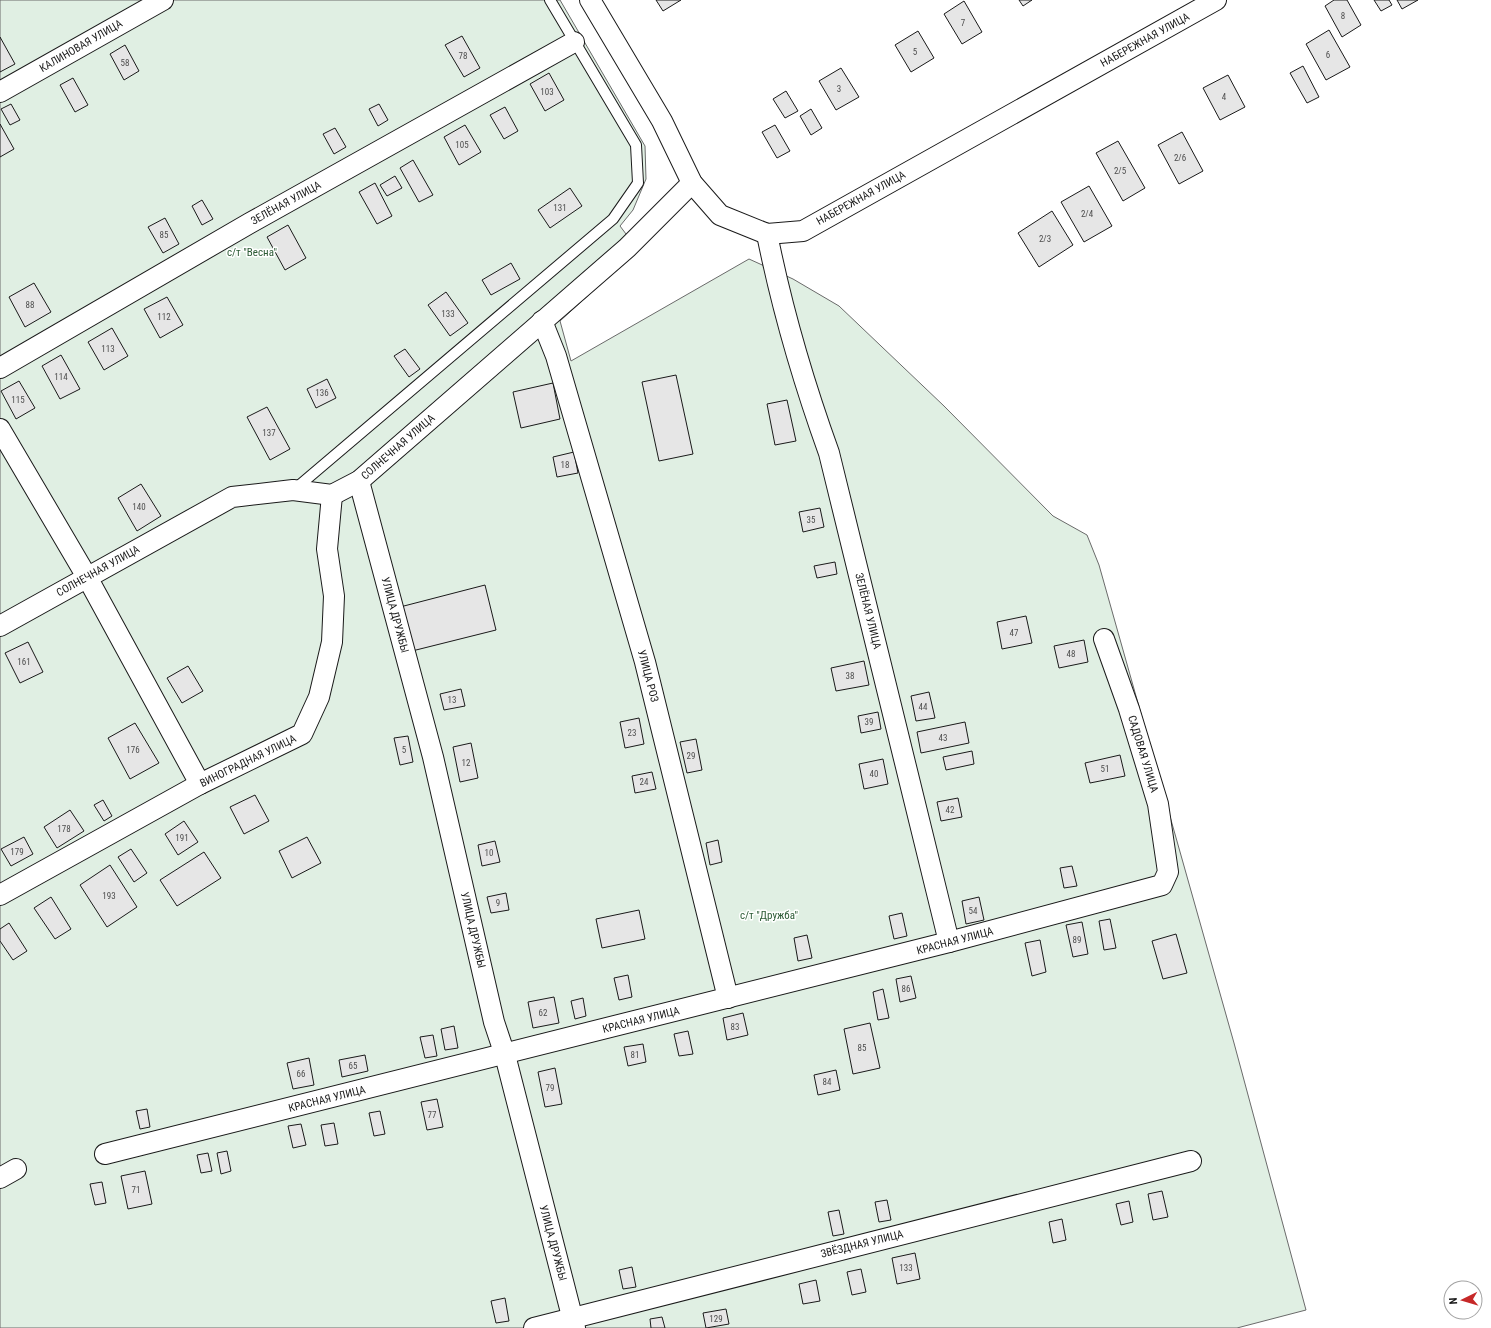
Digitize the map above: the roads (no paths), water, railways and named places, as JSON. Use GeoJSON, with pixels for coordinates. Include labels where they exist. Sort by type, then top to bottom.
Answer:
{"type":"FeatureCollection","features":[{"type":"Feature","properties":{"kind":"street","name":"КАЛИНОВАЯ УЛИЦА"},"geometry":{"type":"LineString","coordinates":[[0,92],[163,0]]}},
{"type":"Feature","properties":{"kind":"street","name":"НАБЕРЕЖНАЯ УЛИЦА"},"geometry":{"type":"LineString","coordinates":[[590,0],[662,121],[692,183],[720,215],[767,234],[802,230],[1216,0]]}},
{"type":"Feature","properties":{"kind":"street","name":"ЗЕЛЁНАЯ УЛИЦА"},"geometry":{"type":"LineString","coordinates":[[0,368],[250,223],[574,42]]}},
{"type":"Feature","properties":{"kind":"street","name":"СОЛНЕЧНАЯ УЛИЦА"},"geometry":{"type":"LineString","coordinates":[[0,626],[232,497],[293,490],[332,495],[358,481],[628,248],[692,183]]}},
{"type":"Feature","properties":{"kind":"street","name":"ЗЕЛЁНАЯ УЛИЦА"},"geometry":{"type":"LineString","coordinates":[[767,234],[777,281],[807,392],[829,452],[949,942]]}},
{"type":"Feature","properties":{"kind":"street","name":"УЛИЦА РОЗ"},"geometry":{"type":"LineString","coordinates":[[542,322],[556,356],[645,662],[728,998]]}},
{"type":"Feature","properties":{"kind":"street"},"geometry":{"type":"LineString","coordinates":[[0,429],[87,577],[200,784]]}},
{"type":"Feature","properties":{"kind":"street","name":"УЛИЦА ДРУЖБЫ"},"geometry":{"type":"LineString","coordinates":[[358,481],[373,531],[433,757],[494,1022],[574,1323]]}},
{"type":"Feature","properties":{"kind":"street","name":"ВИНОГРАДНАЯ УЛИЦА"},"geometry":{"type":"LineString","coordinates":[[0,895],[200,784],[302,734],[319,697],[332,642],[334,596],[327,549],[332,495]]}},
{"type":"Feature","properties":{"kind":"street","name":"САДОВАЯ УЛИЦА"},"geometry":{"type":"LineString","coordinates":[[1104,640],[1129,709],[1158,804],[1168,872]]}},
{"type":"Feature","properties":{"kind":"street","name":"КРАСНАЯ УЛИЦА"},"geometry":{"type":"LineString","coordinates":[[105,1154],[949,942],[1162,885],[1168,872]]}},
{"type":"Feature","properties":{"kind":"street","name":"ЗВЁЗДНАЯ УЛИЦА"},"geometry":{"type":"LineString","coordinates":[[534,1328],[574,1323],[1191,1161]]}},
{"type":"Feature","properties":{"kind":"lane"},"geometry":{"type":"LineString","coordinates":[[293,490],[613,219],[638,183],[636,145],[550,0]]}},
{"type":"Feature","properties":{"kind":"park label","name":"с/т \"Весна\""},"geometry":{"type":"Point","coordinates":[252,252]}},
{"type":"Feature","properties":{"kind":"park label","name":"с/т \"Дружба\""},"geometry":{"type":"Point","coordinates":[769,915]}}]}
